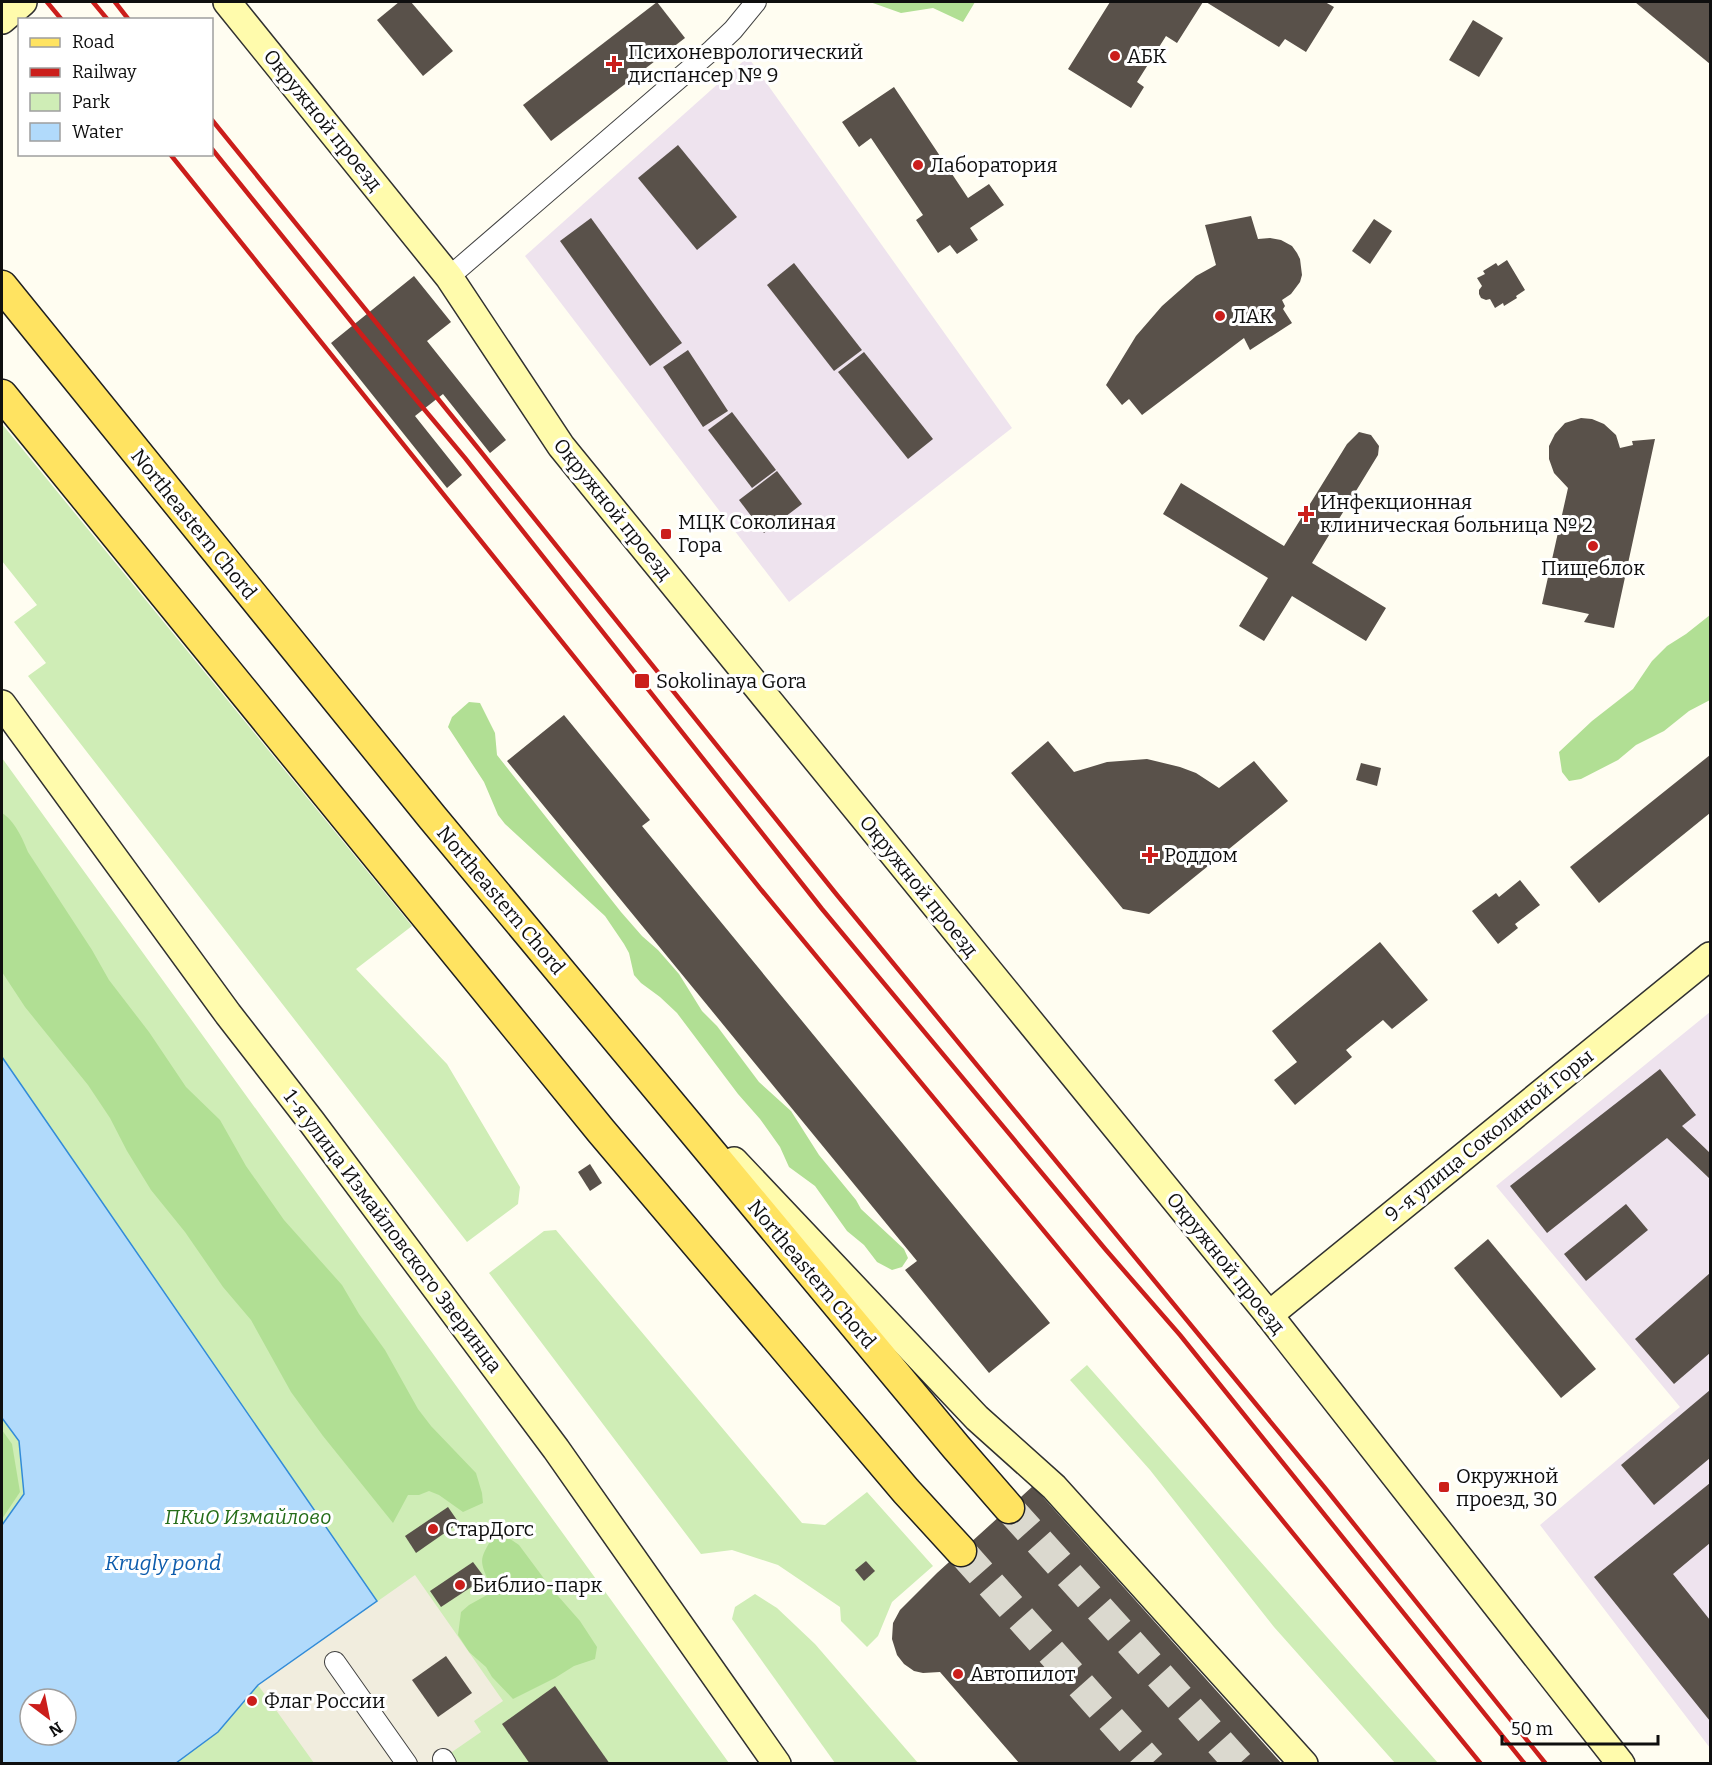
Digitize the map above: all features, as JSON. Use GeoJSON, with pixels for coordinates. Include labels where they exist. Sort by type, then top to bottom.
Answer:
{"type":"FeatureCollection","features":[{"type":"Feature","properties":{"kind":"main road","name":"Northeastern Chord"},"geometry":{"type":"LineString","coordinates":[[2,286],[432,817],[1010,1508]]}},
{"type":"Feature","properties":{"kind":"main road"},"geometry":{"type":"LineString","coordinates":[[2,395],[593,1122],[884,1465],[961,1551]]}},
{"type":"Feature","properties":{"kind":"street"},"geometry":{"type":"LineString","coordinates":[[2,20],[23,2]]}},
{"type":"Feature","properties":{"kind":"street","name":"Окружной проезд"},"geometry":{"type":"LineString","coordinates":[[227,2],[449,277],[561,446],[1269,1315],[1621,1764]]}},
{"type":"Feature","properties":{"kind":"street"},"geometry":{"type":"LineString","coordinates":[[449,277],[712,50],[733,30],[756,2]]}},
{"type":"Feature","properties":{"kind":"street","name":"1-я улица Измайловского Зверинца"},"geometry":{"type":"LineString","coordinates":[[2,704],[228,1014],[311,1121],[556,1449],[777,1764]]}},
{"type":"Feature","properties":{"kind":"street","name":"9-я улица Соколиной Горы"},"geometry":{"type":"LineString","coordinates":[[1269,1315],[1710,957]]}},
{"type":"Feature","properties":{"kind":"street"},"geometry":{"type":"LineString","coordinates":[[598,1016],[977,1418],[1054,1487],[1304,1764]]}},
{"type":"Feature","properties":{"kind":"street"},"geometry":{"type":"LineString","coordinates":[[335,1662],[407,1764]]}},
{"type":"Feature","properties":{"kind":"shaded area"},"geometry":{"type":"Polygon","coordinates":[[[748,57],[1012,428],[789,602],[525,256],[748,57]]]}},
{"type":"Feature","properties":{"kind":"shaded area"},"geometry":{"type":"Polygon","coordinates":[[[1710,1012],[1710,1748],[1540,1525],[1680,1407],[1496,1186],[1710,1012]]]}},
{"type":"Feature","properties":{"kind":"shaded area"},"geometry":{"type":"Polygon","coordinates":[[[415,1575],[503,1701],[474,1721],[481,1732],[436,1763],[314,1763],[258,1685],[415,1575]]]}},
{"type":"Feature","properties":{"kind":"green space"},"geometry":{"type":"Polygon","coordinates":[[[807,2],[870,2],[807,3],[807,2]]]}},
{"type":"Feature","properties":{"kind":"green space"},"geometry":{"type":"Polygon","coordinates":[[[870,2],[975,2],[963,22],[933,8],[901,13],[870,2]]]}},
{"type":"Feature","properties":{"kind":"green space"},"geometry":{"type":"Polygon","coordinates":[[[2,424],[412,926],[356,969],[447,1064],[520,1187],[518,1204],[467,1242],[28,676],[46,663],[14,622],[37,605],[2,561],[2,424]]]}},
{"type":"Feature","properties":{"kind":"green space"},"geometry":{"type":"Polygon","coordinates":[[[1710,615],[1710,700],[1689,711],[1664,731],[1636,745],[1618,760],[1581,779],[1569,781],[1562,772],[1559,752],[1592,721],[1633,689],[1652,661],[1667,646],[1710,615]]]}},
{"type":"Feature","properties":{"kind":"green space"},"geometry":{"type":"Polygon","coordinates":[[[469,702],[480,703],[495,733],[497,755],[621,912],[679,974],[702,1011],[717,1026],[759,1082],[791,1111],[819,1155],[861,1209],[904,1249],[908,1258],[902,1267],[892,1270],[877,1262],[864,1245],[847,1231],[815,1186],[789,1167],[780,1147],[760,1119],[738,1094],[677,1013],[634,975],[629,953],[605,916],[498,815],[484,782],[448,727],[452,717],[469,702]]]}},
{"type":"Feature","properties":{"kind":"green space","name":"ПКиО Измайлово"},"geometry":{"type":"Polygon","coordinates":[[[2,758],[729,1763],[2,1763],[2,758]]]}},
{"type":"Feature","properties":{"kind":"green space"},"geometry":{"type":"Polygon","coordinates":[[[2,813],[18,830],[28,852],[109,980],[149,1032],[186,1087],[220,1120],[246,1166],[284,1220],[342,1285],[359,1314],[385,1350],[418,1409],[476,1473],[483,1503],[463,1512],[439,1495],[429,1491],[419,1495],[408,1495],[393,1523],[291,1392],[251,1320],[223,1287],[185,1232],[151,1190],[110,1118],[88,1085],[25,1007],[2,972],[2,813]]]}},
{"type":"Feature","properties":{"kind":"green space"},"geometry":{"type":"Polygon","coordinates":[[[556,1230],[802,1523],[825,1525],[867,1492],[933,1566],[892,1602],[878,1636],[867,1647],[841,1621],[840,1607],[778,1565],[732,1550],[701,1554],[489,1273],[544,1231],[556,1230]]]}},
{"type":"Feature","properties":{"kind":"green space"},"geometry":{"type":"Polygon","coordinates":[[[1087,1365],[1438,1763],[1395,1763],[1274,1627],[1150,1470],[1070,1380],[1087,1365]]]}},
{"type":"Feature","properties":{"kind":"green space"},"geometry":{"type":"Polygon","coordinates":[[[2,1430],[12,1444],[20,1492],[2,1519],[2,1430]]]}},
{"type":"Feature","properties":{"kind":"green space"},"geometry":{"type":"Polygon","coordinates":[[[503,1534],[519,1545],[551,1588],[580,1621],[597,1647],[595,1659],[574,1666],[513,1699],[492,1677],[486,1667],[469,1652],[458,1635],[461,1612],[487,1595],[490,1585],[482,1565],[483,1556],[493,1536],[503,1534]]]}},
{"type":"Feature","properties":{"kind":"green space"},"geometry":{"type":"Polygon","coordinates":[[[755,1594],[777,1608],[815,1644],[918,1763],[835,1763],[732,1619],[735,1607],[755,1594]]]}},
{"type":"Feature","properties":{"kind":"water","name":"Krugly pond"},"geometry":{"type":"Polygon","coordinates":[[[2,1057],[377,1601],[258,1685],[218,1732],[176,1763],[2,1763],[2,1525],[24,1494],[19,1441],[2,1418],[2,1057]]]}},
{"type":"Feature","properties":{"kind":"building"},"geometry":{"type":"Polygon","coordinates":[[[399,2],[411,2],[453,51],[423,76],[377,20],[399,2]]]}},
{"type":"Feature","properties":{"kind":"building","name":"Психоневрологический диспансер № 9"},"geometry":{"type":"Polygon","coordinates":[[[657,2],[685,38],[551,141],[523,105],[657,2]]]}},
{"type":"Feature","properties":{"kind":"building","name":"АБК"},"geometry":{"type":"Polygon","coordinates":[[[1110,2],[1203,2],[1177,43],[1166,36],[1137,82],[1144,87],[1131,108],[1068,69],[1110,2]]]}},
{"type":"Feature","properties":{"kind":"building","name":"АБК"},"geometry":{"type":"Polygon","coordinates":[[[1206,2],[1325,2],[1334,7],[1306,52],[1285,39],[1279,47],[1206,2]]]}},
{"type":"Feature","properties":{"kind":"building"},"geometry":{"type":"Polygon","coordinates":[[[1635,2],[1710,2],[1710,64],[1635,2]]]}},
{"type":"Feature","properties":{"kind":"building"},"geometry":{"type":"Polygon","coordinates":[[[1473,20],[1503,38],[1479,77],[1449,60],[1473,20]]]}},
{"type":"Feature","properties":{"kind":"building","name":"Лаборатория"},"geometry":{"type":"Polygon","coordinates":[[[894,87],[968,198],[989,184],[1004,205],[970,228],[978,240],[957,254],[950,245],[938,253],[916,220],[923,215],[871,138],[859,147],[842,122],[894,87]]]}},
{"type":"Feature","properties":{"kind":"building"},"geometry":{"type":"Polygon","coordinates":[[[678,145],[737,217],[697,250],[638,178],[678,145]]]}},
{"type":"Feature","properties":{"kind":"building","name":"ЛАК"},"geometry":{"type":"Polygon","coordinates":[[[1251,216],[1258,239],[1281,240],[1292,246],[1300,259],[1302,275],[1300,282],[1291,294],[1282,300],[1285,306],[1283,309],[1292,323],[1250,350],[1244,338],[1142,415],[1129,399],[1122,405],[1106,385],[1136,336],[1162,306],[1196,276],[1216,265],[1205,225],[1251,216]]]}},
{"type":"Feature","properties":{"kind":"building"},"geometry":{"type":"Polygon","coordinates":[[[591,218],[682,343],[650,366],[560,241],[591,218]]]}},
{"type":"Feature","properties":{"kind":"building"},"geometry":{"type":"Polygon","coordinates":[[[1374,219],[1392,231],[1370,264],[1352,251],[1374,219]]]}},
{"type":"Feature","properties":{"kind":"building"},"geometry":{"type":"Polygon","coordinates":[[[1507,260],[1525,290],[1504,306],[1503,303],[1495,308],[1490,299],[1481,298],[1479,290],[1482,286],[1477,278],[1485,274],[1483,271],[1496,263],[1498,266],[1507,260]]]}},
{"type":"Feature","properties":{"kind":"building"},"geometry":{"type":"Polygon","coordinates":[[[794,263],[862,350],[834,371],[767,285],[794,263]]]}},
{"type":"Feature","properties":{"kind":"building"},"geometry":{"type":"Polygon","coordinates":[[[414,276],[451,322],[427,341],[506,440],[490,453],[443,394],[415,416],[462,475],[447,488],[331,343],[414,276]]]}},
{"type":"Feature","properties":{"kind":"building"},"geometry":{"type":"Polygon","coordinates":[[[688,350],[728,411],[703,427],[663,367],[688,350]]]}},
{"type":"Feature","properties":{"kind":"building"},"geometry":{"type":"Polygon","coordinates":[[[864,352],[933,439],[908,459],[838,372],[864,352]]]}},
{"type":"Feature","properties":{"kind":"building"},"geometry":{"type":"Polygon","coordinates":[[[732,412],[776,470],[752,488],[708,430],[732,412]]]}},
{"type":"Feature","properties":{"kind":"building","name":"Пищеблок"},"geometry":{"type":"Polygon","coordinates":[[[1581,418],[1592,419],[1604,424],[1616,435],[1620,448],[1633,445],[1632,441],[1655,439],[1614,628],[1584,622],[1589,614],[1542,604],[1568,488],[1554,473],[1549,459],[1549,446],[1555,434],[1565,423],[1581,418]]]}},
{"type":"Feature","properties":{"kind":"building"},"geometry":{"type":"Polygon","coordinates":[[[1359,432],[1371,435],[1379,446],[1378,455],[1312,563],[1386,608],[1366,641],[1292,596],[1264,641],[1239,626],[1268,578],[1163,514],[1181,483],[1284,546],[1347,444],[1359,432]]]}},
{"type":"Feature","properties":{"kind":"building"},"geometry":{"type":"Polygon","coordinates":[[[777,471],[802,504],[764,533],[739,500],[777,471]]]}},
{"type":"Feature","properties":{"kind":"building"},"geometry":{"type":"Polygon","coordinates":[[[564,715],[650,820],[642,826],[1050,1323],[989,1373],[905,1270],[917,1261],[507,761],[564,715]]]}},
{"type":"Feature","properties":{"kind":"building","name":"Роддом"},"geometry":{"type":"Polygon","coordinates":[[[1048,741],[1074,772],[1107,762],[1147,759],[1196,773],[1219,788],[1254,761],[1288,801],[1149,914],[1123,909],[1011,773],[1048,741]]]}},
{"type":"Feature","properties":{"kind":"building"},"geometry":{"type":"Polygon","coordinates":[[[1710,755],[1710,813],[1599,903],[1570,867],[1710,755]]]}},
{"type":"Feature","properties":{"kind":"building"},"geometry":{"type":"Polygon","coordinates":[[[1361,763],[1381,768],[1377,786],[1356,780],[1361,763]]]}},
{"type":"Feature","properties":{"kind":"building"},"geometry":{"type":"Polygon","coordinates":[[[1520,880],[1540,905],[1515,924],[1518,928],[1498,944],[1472,911],[1496,893],[1499,897],[1520,880]]]}},
{"type":"Feature","properties":{"kind":"building"},"geometry":{"type":"Polygon","coordinates":[[[1380,942],[1428,1000],[1392,1029],[1383,1020],[1346,1050],[1352,1057],[1295,1105],[1274,1080],[1297,1062],[1272,1031],[1380,942]]]}},
{"type":"Feature","properties":{"kind":"building"},"geometry":{"type":"Polygon","coordinates":[[[1660,1069],[1696,1115],[1682,1126],[1710,1153],[1710,1179],[1667,1138],[1547,1233],[1510,1186],[1660,1069]]]}},
{"type":"Feature","properties":{"kind":"building"},"geometry":{"type":"Polygon","coordinates":[[[590,1164],[602,1183],[590,1191],[578,1172],[590,1164]]]}},
{"type":"Feature","properties":{"kind":"building"},"geometry":{"type":"Polygon","coordinates":[[[1626,1204],[1648,1230],[1586,1281],[1564,1254],[1626,1204]]]}},
{"type":"Feature","properties":{"kind":"building"},"geometry":{"type":"Polygon","coordinates":[[[1488,1239],[1596,1369],[1561,1398],[1454,1268],[1488,1239]]]}},
{"type":"Feature","properties":{"kind":"building"},"geometry":{"type":"Polygon","coordinates":[[[1710,1273],[1710,1353],[1674,1384],[1635,1339],[1710,1273]]]}},
{"type":"Feature","properties":{"kind":"building"},"geometry":{"type":"Polygon","coordinates":[[[1710,1390],[1710,1458],[1654,1505],[1621,1465],[1710,1390]]]}},
{"type":"Feature","properties":{"kind":"building"},"geometry":{"type":"Polygon","coordinates":[[[1710,1483],[1710,1543],[1673,1574],[1710,1620],[1710,1721],[1594,1577],[1710,1483]]]}},
{"type":"Feature","properties":{"kind":"building"},"geometry":{"type":"Polygon","coordinates":[[[1033,1486],[1282,1764],[1020,1764],[940,1672],[914,1671],[904,1664],[897,1655],[892,1639],[893,1623],[900,1610],[937,1573],[1033,1486]]]}},
{"type":"Feature","properties":{"kind":"building"},"geometry":{"type":"Polygon","coordinates":[[[448,1507],[459,1523],[416,1553],[405,1536],[448,1507]]]}},
{"type":"Feature","properties":{"kind":"building"},"geometry":{"type":"Polygon","coordinates":[[[866,1561],[875,1571],[864,1581],[855,1570],[866,1561]]]}},
{"type":"Feature","properties":{"kind":"building"},"geometry":{"type":"Polygon","coordinates":[[[473,1562],[485,1578],[441,1607],[430,1591],[473,1562]]]}},
{"type":"Feature","properties":{"kind":"building"},"geometry":{"type":"Polygon","coordinates":[[[446,1656],[472,1693],[438,1717],[412,1680],[446,1656]]]}},
{"type":"Feature","properties":{"kind":"building"},"geometry":{"type":"Polygon","coordinates":[[[555,1686],[610,1764],[530,1764],[502,1724],[555,1686]]]}},
{"type":"Feature","properties":{"kind":"tunnel"},"geometry":{"type":"LineString","coordinates":[[1009,1508],[1239,1764]]}},
{"type":"Feature","properties":{"kind":"tunnel"},"geometry":{"type":"LineString","coordinates":[[961,1551],[1151,1764]]}},
{"type":"Feature","properties":{"kind":"railway"},"geometry":{"type":"LineString","coordinates":[[47,2],[60,18]]}},
{"type":"Feature","properties":{"kind":"railway"},"geometry":{"type":"LineString","coordinates":[[93,2],[106,18]]}},
{"type":"Feature","properties":{"kind":"railway"},"geometry":{"type":"LineString","coordinates":[[115,2],[127,18]]}},
{"type":"Feature","properties":{"kind":"railway"},"geometry":{"type":"LineString","coordinates":[[213,121],[837,895],[1325,1488],[1546,1764]]}},
{"type":"Feature","properties":{"kind":"railway"},"geometry":{"type":"LineString","coordinates":[[213,150],[465,458],[822,909],[1106,1250],[1180,1335],[1525,1764]]}},
{"type":"Feature","properties":{"kind":"railway"},"geometry":{"type":"LineString","coordinates":[[172,156],[763,892],[1203,1423],[1481,1764]]}},
{"type":"Feature","properties":{"kind":"place","name":"АБК"},"geometry":{"type":"Point","coordinates":[1115,56]}},
{"type":"Feature","properties":{"kind":"place","name":"Психоневрологический диспансер № 9"},"geometry":{"type":"Point","coordinates":[614,64]}},
{"type":"Feature","properties":{"kind":"place","name":"Лаборатория"},"geometry":{"type":"Point","coordinates":[918,165]}},
{"type":"Feature","properties":{"kind":"place","name":"ЛАК"},"geometry":{"type":"Point","coordinates":[1220,316]}},
{"type":"Feature","properties":{"kind":"place","name":"Инфекционная клиническая больница № 2"},"geometry":{"type":"Point","coordinates":[1306,514]}},
{"type":"Feature","properties":{"kind":"place","name":"МЦК Соколиная Гора"},"geometry":{"type":"Point","coordinates":[666,534]}},
{"type":"Feature","properties":{"kind":"place","name":"Пищеблок"},"geometry":{"type":"Point","coordinates":[1593,546]}},
{"type":"Feature","properties":{"kind":"place","name":"Sokolinaya Gora"},"geometry":{"type":"Point","coordinates":[642,681]}},
{"type":"Feature","properties":{"kind":"place","name":"Роддом"},"geometry":{"type":"Point","coordinates":[1150,855]}},
{"type":"Feature","properties":{"kind":"place","name":"Окружной проезд, 30"},"geometry":{"type":"Point","coordinates":[1444,1487]}},
{"type":"Feature","properties":{"kind":"place","name":"СтарДогс"},"geometry":{"type":"Point","coordinates":[433,1529]}},
{"type":"Feature","properties":{"kind":"place","name":"Библио-парк"},"geometry":{"type":"Point","coordinates":[460,1585]}},
{"type":"Feature","properties":{"kind":"place","name":"Автопилот"},"geometry":{"type":"Point","coordinates":[958,1674]}},
{"type":"Feature","properties":{"kind":"place","name":"Флаг России"},"geometry":{"type":"Point","coordinates":[252,1701]}}]}
